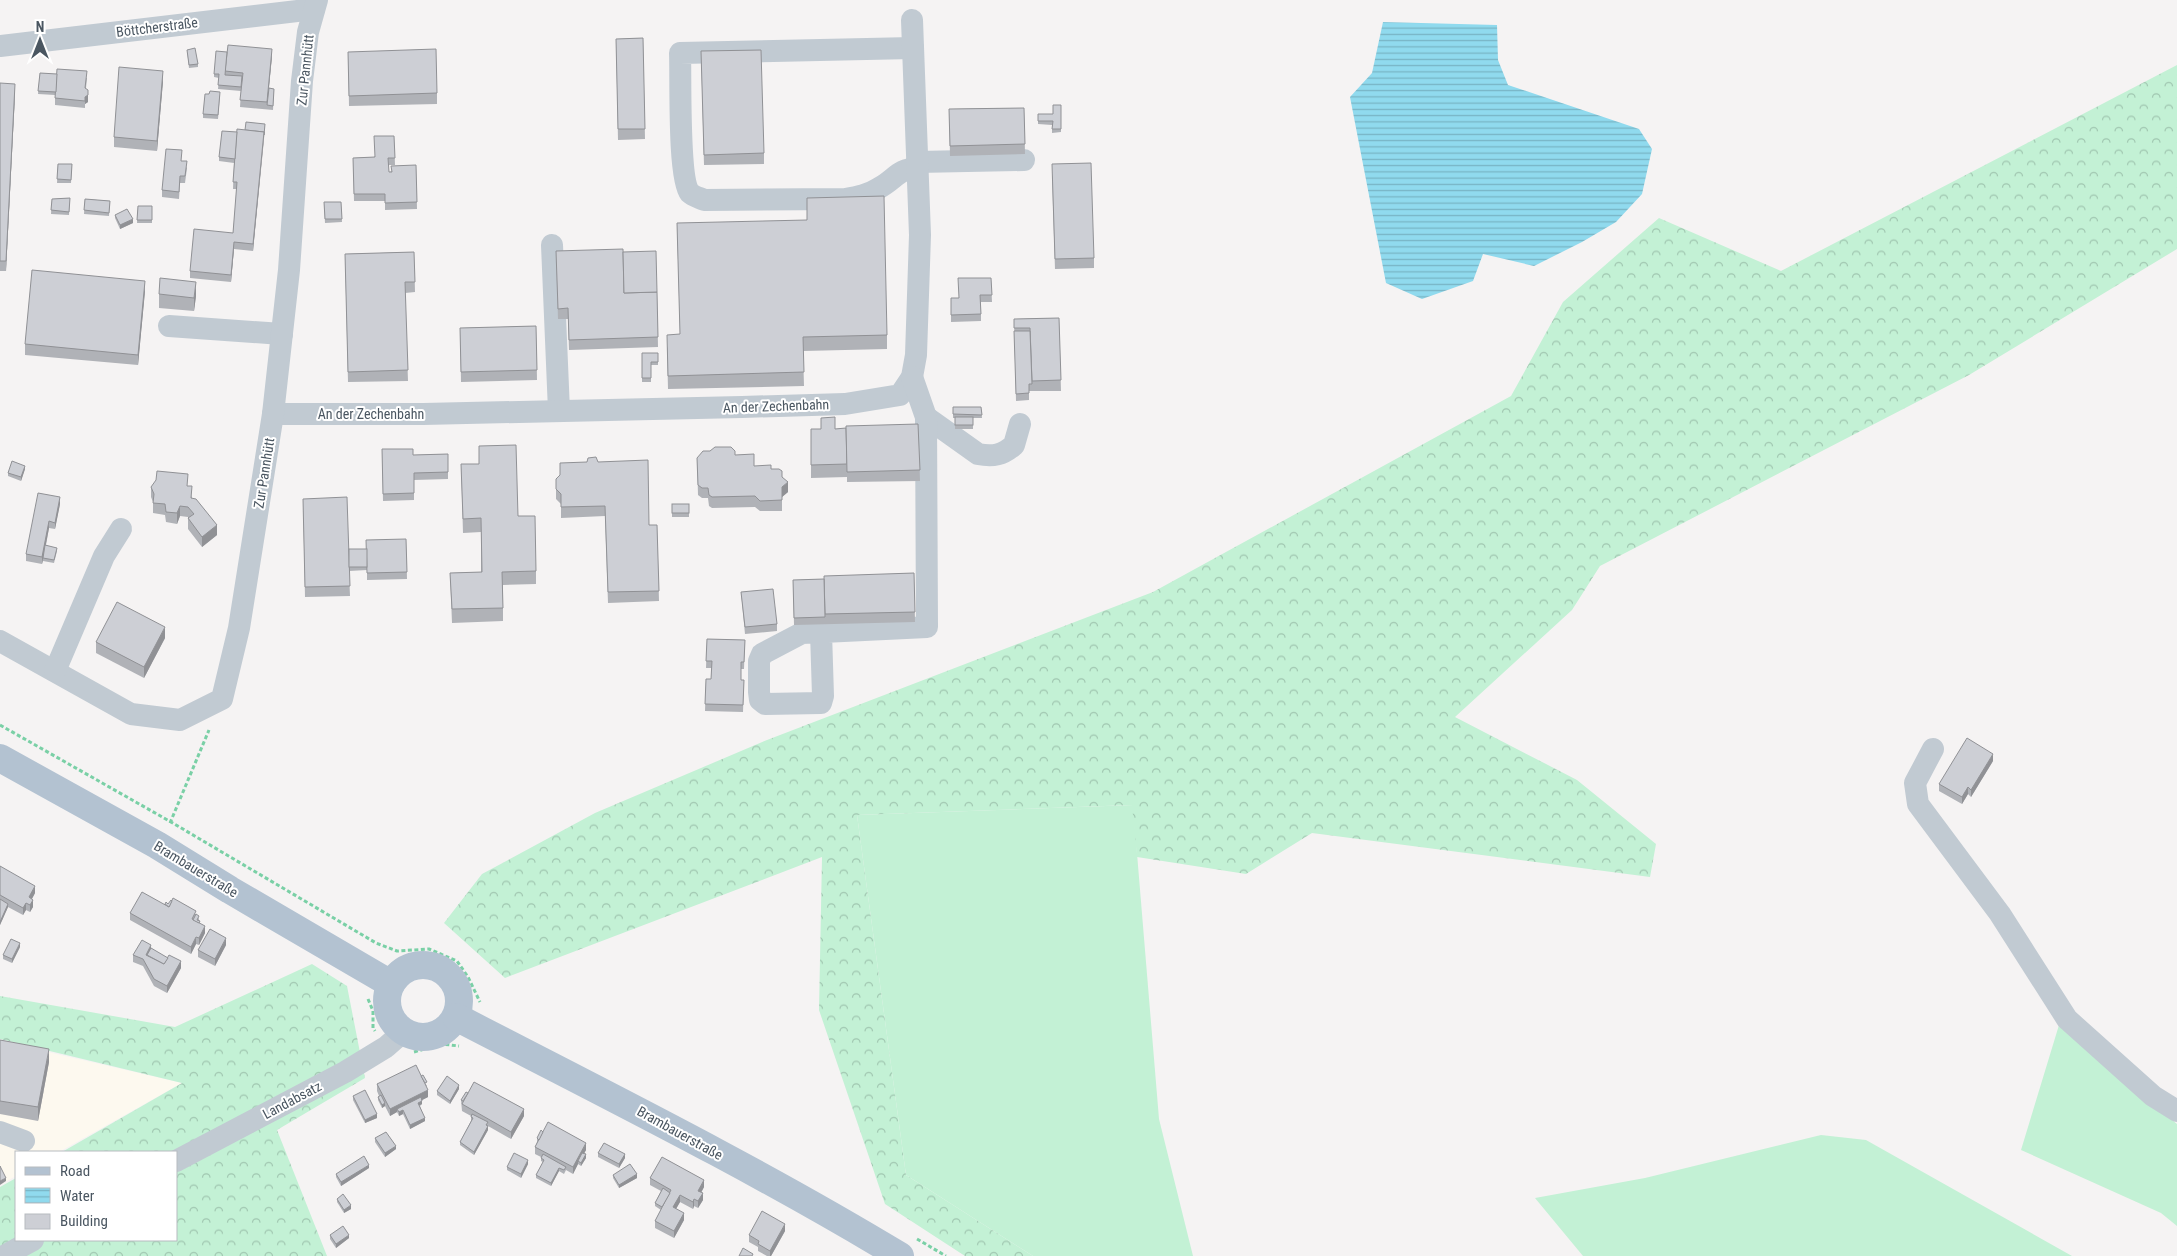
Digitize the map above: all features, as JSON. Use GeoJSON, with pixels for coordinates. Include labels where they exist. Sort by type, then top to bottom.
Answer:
{"type":"FeatureCollection","features":[{"type":"Feature","properties":{"kind":"main road","name":"Brambauerstraße"},"geometry":{"type":"LineString","coordinates":[[0,758],[157,845],[391,984]]}},
{"type":"Feature","properties":{"kind":"main road"},"geometry":{"type":"LineString","coordinates":[[424,965],[436,967],[455,984],[459,1005],[456,1017],[444,1031],[433,1036],[415,1037],[403,1032],[393,1021],[388,1010],[387,996],[391,984],[406,969],[424,965]]}},
{"type":"Feature","properties":{"kind":"main road","name":"Brambauerstraße"},"geometry":{"type":"LineString","coordinates":[[456,1017],[643,1113],[862,1233],[900,1256]]}},
{"type":"Feature","properties":{"kind":"street","name":"Böttcherstraße"},"geometry":{"type":"LineString","coordinates":[[0,46],[315,4]]}},
{"type":"Feature","properties":{"kind":"street","name":"Zur Pannhütt"},"geometry":{"type":"LineString","coordinates":[[222,699],[239,628],[273,414],[289,270],[302,81],[308,32],[315,4]]}},
{"type":"Feature","properties":{"kind":"street"},"geometry":{"type":"LineString","coordinates":[[821,632],[927,627],[926,417],[912,377],[916,355],[920,235],[912,20]]}},
{"type":"Feature","properties":{"kind":"street"},"geometry":{"type":"LineString","coordinates":[[913,48],[680,53],[684,181],[690,193],[704,200],[825,200],[855,198],[864,196],[882,187],[904,169],[917,165],[1024,160]]}},
{"type":"Feature","properties":{"kind":"street"},"geometry":{"type":"LineString","coordinates":[[552,245],[558,411]]}},
{"type":"Feature","properties":{"kind":"street"},"geometry":{"type":"LineString","coordinates":[[169,326],[282,334]]}},
{"type":"Feature","properties":{"kind":"street","name":"An der Zechenbahn"},"geometry":{"type":"LineString","coordinates":[[273,414],[423,414],[845,404],[900,395],[912,377]]}},
{"type":"Feature","properties":{"kind":"street"},"geometry":{"type":"LineString","coordinates":[[926,417],[978,454],[988,456],[1000,455],[1014,445],[1020,424]]}},
{"type":"Feature","properties":{"kind":"street"},"geometry":{"type":"LineString","coordinates":[[55,671],[104,556],[121,529]]}},
{"type":"Feature","properties":{"kind":"street"},"geometry":{"type":"LineString","coordinates":[[0,641],[131,714],[180,720],[222,699]]}},
{"type":"Feature","properties":{"kind":"street"},"geometry":{"type":"LineString","coordinates":[[1933,749],[1915,783],[1918,804],[2000,914],[2067,1019],[2154,1096],[2177,1111]]}},
{"type":"Feature","properties":{"kind":"street","name":"Landabsatz"},"geometry":{"type":"LineString","coordinates":[[178,1160],[345,1072],[386,1047],[403,1032]]}},
{"type":"Feature","properties":{"kind":"street"},"geometry":{"type":"LineString","coordinates":[[0,1132],[24,1141]]}},
{"type":"Feature","properties":{"kind":"street"},"geometry":{"type":"LineString","coordinates":[[4,1256],[30,1241]]}},
{"type":"Feature","properties":{"kind":"path"},"geometry":{"type":"LineString","coordinates":[[157,845],[171,822],[222,699]]}},
{"type":"Feature","properties":{"kind":"path"},"geometry":{"type":"LineString","coordinates":[[0,724],[376,943],[398,951],[429,950],[457,961],[468,977],[480,1004]]}},
{"type":"Feature","properties":{"kind":"shaded area"},"geometry":{"type":"Polygon","coordinates":[[[0,1041],[182,1083],[61,1151],[15,1151],[15,1177],[0,1185],[0,1041]]]}},
{"type":"Feature","properties":{"kind":"green space"},"geometry":{"type":"Polygon","coordinates":[[[2177,65],[2177,249],[1969,375],[1600,566],[1572,610],[1455,717],[1577,780],[1656,844],[1650,877],[1312,833],[1246,874],[1137,857],[1132,805],[857,815],[906,1175],[1033,1256],[965,1256],[885,1204],[819,1010],[822,857],[505,978],[444,923],[482,874],[595,813],[767,740],[1153,592],[1511,396],[1563,302],[1659,218],[1781,271],[2177,65]]]}},
{"type":"Feature","properties":{"kind":"green space"},"geometry":{"type":"Polygon","coordinates":[[[1133,805],[1159,1119],[1193,1256],[1033,1256],[906,1175],[857,815],[1133,805]]]}},
{"type":"Feature","properties":{"kind":"green space"},"geometry":{"type":"Polygon","coordinates":[[[312,964],[347,986],[365,1078],[277,1130],[327,1256],[0,1256],[0,1187],[15,1179],[15,1241],[178,1241],[178,1151],[64,1151],[182,1083],[0,1039],[0,996],[175,1027],[312,964]]]}},
{"type":"Feature","properties":{"kind":"green space"},"geometry":{"type":"Polygon","coordinates":[[[2059,1025],[2177,1124],[2177,1226],[2161,1213],[2021,1150],[2059,1025]]]}},
{"type":"Feature","properties":{"kind":"green space"},"geometry":{"type":"Polygon","coordinates":[[[1821,1135],[1866,1140],[2072,1256],[1583,1256],[1535,1198],[1645,1178],[1821,1135]]]}},
{"type":"Feature","properties":{"kind":"water"},"geometry":{"type":"Polygon","coordinates":[[[1383,22],[1497,25],[1498,60],[1508,85],[1639,129],[1652,149],[1642,194],[1616,222],[1582,242],[1534,266],[1483,254],[1473,281],[1422,299],[1386,283],[1350,97],[1372,73],[1383,22]]]}},
{"type":"Feature","properties":{"kind":"building"},"geometry":{"type":"Polygon","coordinates":[[[643,38],[645,129],[618,129],[616,39],[643,38]]]}},
{"type":"Feature","properties":{"kind":"building"},"geometry":{"type":"Polygon","coordinates":[[[228,45],[272,49],[267,102],[240,100],[243,73],[225,71],[228,45]]]}},
{"type":"Feature","properties":{"kind":"building"},"geometry":{"type":"Polygon","coordinates":[[[195,48],[198,64],[189,65],[187,50],[195,48]]]}},
{"type":"Feature","properties":{"kind":"building"},"geometry":{"type":"Polygon","coordinates":[[[436,49],[437,93],[349,96],[348,52],[436,49]]]}},
{"type":"Feature","properties":{"kind":"building"},"geometry":{"type":"Polygon","coordinates":[[[761,50],[764,153],[704,155],[701,51],[761,50]]]}},
{"type":"Feature","properties":{"kind":"building"},"geometry":{"type":"Polygon","coordinates":[[[216,51],[227,52],[225,75],[242,76],[241,87],[218,85],[219,74],[214,74],[216,51]]]}},
{"type":"Feature","properties":{"kind":"building"},"geometry":{"type":"Polygon","coordinates":[[[119,67],[163,71],[157,141],[114,137],[119,67]]]}},
{"type":"Feature","properties":{"kind":"building"},"geometry":{"type":"Polygon","coordinates":[[[57,69],[87,71],[85,88],[88,90],[88,95],[85,97],[85,101],[55,98],[57,69]]]}},
{"type":"Feature","properties":{"kind":"building"},"geometry":{"type":"Polygon","coordinates":[[[40,73],[57,74],[56,92],[38,91],[40,73]]]}},
{"type":"Feature","properties":{"kind":"building"},"geometry":{"type":"Polygon","coordinates":[[[0,83],[15,84],[6,261],[0,261],[0,83]]]}},
{"type":"Feature","properties":{"kind":"building"},"geometry":{"type":"Polygon","coordinates":[[[269,88],[274,89],[273,106],[267,105],[269,88]]]}},
{"type":"Feature","properties":{"kind":"building"},"geometry":{"type":"Polygon","coordinates":[[[210,91],[220,92],[218,115],[203,114],[205,94],[209,94],[210,91]]]}},
{"type":"Feature","properties":{"kind":"building"},"geometry":{"type":"Polygon","coordinates":[[[1053,105],[1061,105],[1061,129],[1052,129],[1053,121],[1038,121],[1038,114],[1053,114],[1053,105]]]}},
{"type":"Feature","properties":{"kind":"building"},"geometry":{"type":"Polygon","coordinates":[[[1024,108],[1025,144],[950,146],[949,109],[1024,108]]]}},
{"type":"Feature","properties":{"kind":"building"},"geometry":{"type":"Polygon","coordinates":[[[246,122],[265,124],[264,135],[264,132],[245,130],[246,122]]]}},
{"type":"Feature","properties":{"kind":"building"},"geometry":{"type":"Polygon","coordinates":[[[237,129],[264,132],[253,244],[234,242],[231,275],[190,271],[194,229],[233,233],[237,182],[233,182],[237,129]]]}},
{"type":"Feature","properties":{"kind":"building"},"geometry":{"type":"Polygon","coordinates":[[[222,131],[237,132],[235,159],[219,157],[222,131]]]}},
{"type":"Feature","properties":{"kind":"building"},"geometry":{"type":"Polygon","coordinates":[[[374,136],[394,136],[395,158],[388,158],[389,172],[392,172],[391,166],[416,165],[417,202],[385,203],[385,194],[354,194],[353,158],[375,157],[374,136]]]}},
{"type":"Feature","properties":{"kind":"building"},"geometry":{"type":"Polygon","coordinates":[[[166,149],[182,150],[181,161],[187,161],[185,176],[180,176],[179,192],[162,190],[166,149]]]}},
{"type":"Feature","properties":{"kind":"building"},"geometry":{"type":"Polygon","coordinates":[[[1091,163],[1094,258],[1055,259],[1052,164],[1091,163]]]}},
{"type":"Feature","properties":{"kind":"building"},"geometry":{"type":"Polygon","coordinates":[[[58,164],[72,164],[71,180],[57,179],[58,164]]]}},
{"type":"Feature","properties":{"kind":"building"},"geometry":{"type":"Polygon","coordinates":[[[884,196],[887,335],[803,337],[804,372],[668,376],[667,335],[680,334],[677,223],[807,220],[807,198],[884,196]]]}},
{"type":"Feature","properties":{"kind":"building"},"geometry":{"type":"Polygon","coordinates":[[[70,198],[69,212],[51,210],[52,199],[70,198]]]}},
{"type":"Feature","properties":{"kind":"building"},"geometry":{"type":"Polygon","coordinates":[[[85,199],[110,201],[109,213],[84,210],[85,199]]]}},
{"type":"Feature","properties":{"kind":"building"},"geometry":{"type":"Polygon","coordinates":[[[324,202],[341,202],[342,219],[325,219],[324,202]]]}},
{"type":"Feature","properties":{"kind":"building"},"geometry":{"type":"Polygon","coordinates":[[[138,206],[152,206],[152,220],[137,220],[138,206]]]}},
{"type":"Feature","properties":{"kind":"building"},"geometry":{"type":"Polygon","coordinates":[[[127,209],[133,219],[120,225],[115,215],[127,209]]]}},
{"type":"Feature","properties":{"kind":"building"},"geometry":{"type":"Polygon","coordinates":[[[623,249],[624,293],[657,292],[658,337],[569,340],[568,308],[558,309],[556,251],[623,249]]]}},
{"type":"Feature","properties":{"kind":"building"},"geometry":{"type":"Polygon","coordinates":[[[656,251],[657,292],[624,293],[623,252],[656,251]]]}},
{"type":"Feature","properties":{"kind":"building"},"geometry":{"type":"Polygon","coordinates":[[[414,252],[415,282],[405,282],[408,370],[348,372],[345,254],[414,252]]]}},
{"type":"Feature","properties":{"kind":"building"},"geometry":{"type":"Polygon","coordinates":[[[32,270],[145,281],[138,355],[25,344],[32,270]]]}},
{"type":"Feature","properties":{"kind":"building"},"geometry":{"type":"Polygon","coordinates":[[[160,278],[196,282],[194,298],[159,294],[160,278]]]}},
{"type":"Feature","properties":{"kind":"building"},"geometry":{"type":"Polygon","coordinates":[[[958,278],[991,278],[992,295],[980,295],[981,314],[951,315],[951,298],[959,298],[958,278]]]}},
{"type":"Feature","properties":{"kind":"building"},"geometry":{"type":"Polygon","coordinates":[[[1059,318],[1061,380],[1032,381],[1030,328],[1014,328],[1014,319],[1059,318]]]}},
{"type":"Feature","properties":{"kind":"building"},"geometry":{"type":"Polygon","coordinates":[[[536,326],[537,370],[461,372],[460,328],[536,326]]]}},
{"type":"Feature","properties":{"kind":"building"},"geometry":{"type":"Polygon","coordinates":[[[1014,331],[1030,331],[1032,384],[1029,384],[1029,393],[1016,394],[1014,331]]]}},
{"type":"Feature","properties":{"kind":"building"},"geometry":{"type":"Polygon","coordinates":[[[642,353],[658,353],[658,362],[651,362],[651,378],[642,378],[642,353]]]}},
{"type":"Feature","properties":{"kind":"building"},"geometry":{"type":"Polygon","coordinates":[[[953,407],[981,407],[982,415],[953,414],[953,407]]]}},
{"type":"Feature","properties":{"kind":"building"},"geometry":{"type":"Polygon","coordinates":[[[835,417],[835,429],[846,428],[847,464],[811,465],[811,429],[821,429],[821,418],[835,417]]]}},
{"type":"Feature","properties":{"kind":"building"},"geometry":{"type":"Polygon","coordinates":[[[955,417],[973,417],[973,425],[955,425],[955,417]]]}},
{"type":"Feature","properties":{"kind":"building"},"geometry":{"type":"Polygon","coordinates":[[[918,424],[920,470],[847,472],[846,426],[918,424]]]}},
{"type":"Feature","properties":{"kind":"building"},"geometry":{"type":"Polygon","coordinates":[[[516,445],[518,516],[535,516],[536,571],[502,572],[503,608],[452,609],[450,573],[482,572],[481,518],[463,519],[461,464],[479,464],[479,446],[516,445]]]}},
{"type":"Feature","properties":{"kind":"building"},"geometry":{"type":"Polygon","coordinates":[[[715,447],[731,447],[735,451],[735,455],[754,454],[754,466],[771,465],[771,469],[782,471],[782,477],[788,482],[782,487],[782,500],[760,501],[755,496],[712,497],[709,495],[708,488],[702,488],[698,485],[697,458],[703,451],[710,451],[715,447]]]}},
{"type":"Feature","properties":{"kind":"building"},"geometry":{"type":"Polygon","coordinates":[[[382,449],[413,449],[413,455],[448,454],[448,472],[414,473],[414,493],[383,494],[382,449]]]}},
{"type":"Feature","properties":{"kind":"building"},"geometry":{"type":"Polygon","coordinates":[[[596,457],[598,462],[648,460],[649,525],[657,525],[659,591],[608,592],[605,506],[561,507],[561,494],[556,489],[556,479],[560,475],[560,463],[587,462],[588,458],[596,457]]]}},
{"type":"Feature","properties":{"kind":"building"},"geometry":{"type":"Polygon","coordinates":[[[12,461],[25,466],[21,477],[8,473],[12,461]]]}},
{"type":"Feature","properties":{"kind":"building"},"geometry":{"type":"Polygon","coordinates":[[[157,471],[188,474],[187,486],[192,486],[191,498],[196,499],[217,525],[202,537],[188,518],[194,514],[188,507],[180,506],[177,513],[166,512],[165,504],[153,503],[154,494],[151,487],[156,480],[157,471]]]}},
{"type":"Feature","properties":{"kind":"building"},"geometry":{"type":"Polygon","coordinates":[[[38,493],[60,497],[55,523],[49,521],[42,557],[26,554],[38,493]]]}},
{"type":"Feature","properties":{"kind":"building"},"geometry":{"type":"Polygon","coordinates":[[[347,497],[350,586],[305,587],[303,499],[347,497]]]}},
{"type":"Feature","properties":{"kind":"building"},"geometry":{"type":"Polygon","coordinates":[[[672,504],[689,504],[689,513],[672,513],[672,504]]]}},
{"type":"Feature","properties":{"kind":"building"},"geometry":{"type":"Polygon","coordinates":[[[406,539],[407,572],[367,573],[366,540],[406,539]]]}},
{"type":"Feature","properties":{"kind":"building"},"geometry":{"type":"Polygon","coordinates":[[[45,545],[57,548],[54,560],[43,558],[45,545]]]}},
{"type":"Feature","properties":{"kind":"building"},"geometry":{"type":"Polygon","coordinates":[[[349,549],[367,549],[367,567],[349,567],[349,549]]]}},
{"type":"Feature","properties":{"kind":"building"},"geometry":{"type":"Polygon","coordinates":[[[914,573],[915,612],[825,614],[824,576],[914,573]]]}},
{"type":"Feature","properties":{"kind":"building"},"geometry":{"type":"Polygon","coordinates":[[[824,579],[825,617],[794,618],[793,580],[824,579]]]}},
{"type":"Feature","properties":{"kind":"building"},"geometry":{"type":"Polygon","coordinates":[[[773,589],[777,624],[745,627],[741,592],[773,589]]]}},
{"type":"Feature","properties":{"kind":"building"},"geometry":{"type":"Polygon","coordinates":[[[117,602],[165,627],[144,667],[96,642],[117,602]]]}},
{"type":"Feature","properties":{"kind":"building"},"geometry":{"type":"Polygon","coordinates":[[[707,639],[745,640],[744,662],[741,662],[741,680],[744,680],[743,705],[705,704],[706,679],[711,679],[712,661],[706,661],[707,639]]]}},
{"type":"Feature","properties":{"kind":"building"},"geometry":{"type":"Polygon","coordinates":[[[1967,738],[1993,754],[1971,790],[1968,787],[1962,797],[1939,784],[1967,738]]]}},
{"type":"Feature","properties":{"kind":"building"},"geometry":{"type":"Polygon","coordinates":[[[0,866],[35,886],[29,897],[33,900],[30,905],[26,903],[23,908],[0,895],[0,866]]]}},
{"type":"Feature","properties":{"kind":"building"},"geometry":{"type":"Polygon","coordinates":[[[142,892],[169,907],[173,898],[196,911],[192,919],[205,926],[199,938],[196,937],[191,947],[130,913],[142,892]]]}},
{"type":"Feature","properties":{"kind":"building"},"geometry":{"type":"Polygon","coordinates":[[[0,899],[8,904],[0,922],[0,899]]]}},
{"type":"Feature","properties":{"kind":"building"},"geometry":{"type":"Polygon","coordinates":[[[171,900],[169,907],[165,904],[166,902],[168,904],[171,900]]]}},
{"type":"Feature","properties":{"kind":"building"},"geometry":{"type":"Polygon","coordinates":[[[196,914],[199,916],[197,920],[200,921],[199,923],[193,920],[196,914]]]}},
{"type":"Feature","properties":{"kind":"building"},"geometry":{"type":"Polygon","coordinates":[[[210,929],[226,938],[215,959],[198,950],[210,929]]]}},
{"type":"Feature","properties":{"kind":"building"},"geometry":{"type":"Polygon","coordinates":[[[11,939],[20,943],[12,959],[3,955],[11,939]]]}},
{"type":"Feature","properties":{"kind":"building"},"geometry":{"type":"Polygon","coordinates":[[[142,940],[151,945],[146,955],[164,964],[169,955],[181,961],[167,986],[154,979],[143,959],[133,955],[142,940]]]}},
{"type":"Feature","properties":{"kind":"building"},"geometry":{"type":"Polygon","coordinates":[[[151,948],[168,958],[164,964],[147,955],[151,948]]]}},
{"type":"Feature","properties":{"kind":"building"},"geometry":{"type":"Polygon","coordinates":[[[0,1040],[49,1049],[38,1107],[0,1101],[0,1040]]]}},
{"type":"Feature","properties":{"kind":"building"},"geometry":{"type":"Polygon","coordinates":[[[416,1065],[428,1090],[390,1109],[377,1084],[416,1065]]]}},
{"type":"Feature","properties":{"kind":"building"},"geometry":{"type":"Polygon","coordinates":[[[423,1075],[427,1082],[425,1083],[421,1076],[423,1075]]]}},
{"type":"Feature","properties":{"kind":"building"},"geometry":{"type":"Polygon","coordinates":[[[447,1076],[459,1085],[450,1101],[437,1091],[447,1076]]]}},
{"type":"Feature","properties":{"kind":"building"},"geometry":{"type":"Polygon","coordinates":[[[474,1082],[524,1109],[511,1132],[462,1104],[474,1082]]]}},
{"type":"Feature","properties":{"kind":"building"},"geometry":{"type":"Polygon","coordinates":[[[365,1090],[377,1114],[365,1120],[353,1096],[365,1090]]]}},
{"type":"Feature","properties":{"kind":"building"},"geometry":{"type":"Polygon","coordinates":[[[466,1092],[468,1093],[463,1101],[461,1100],[466,1092]]]}},
{"type":"Feature","properties":{"kind":"building"},"geometry":{"type":"Polygon","coordinates":[[[381,1095],[385,1103],[382,1105],[378,1097],[381,1095]]]}},
{"type":"Feature","properties":{"kind":"building"},"geometry":{"type":"Polygon","coordinates":[[[421,1097],[422,1101],[418,1103],[425,1118],[410,1125],[403,1110],[399,1112],[397,1109],[421,1097]]]}},
{"type":"Feature","properties":{"kind":"building"},"geometry":{"type":"Polygon","coordinates":[[[472,1114],[488,1122],[486,1125],[488,1126],[474,1152],[460,1142],[473,1118],[471,1117],[472,1114]]]}},
{"type":"Feature","properties":{"kind":"building"},"geometry":{"type":"Polygon","coordinates":[[[548,1122],[586,1143],[573,1167],[535,1147],[548,1122]]]}},
{"type":"Feature","properties":{"kind":"building"},"geometry":{"type":"Polygon","coordinates":[[[541,1130],[543,1132],[539,1140],[537,1138],[541,1130]]]}},
{"type":"Feature","properties":{"kind":"building"},"geometry":{"type":"Polygon","coordinates":[[[386,1132],[396,1146],[385,1153],[375,1138],[386,1132]]]}},
{"type":"Feature","properties":{"kind":"building"},"geometry":{"type":"Polygon","coordinates":[[[604,1143],[625,1154],[619,1164],[598,1153],[604,1143]]]}},
{"type":"Feature","properties":{"kind":"building"},"geometry":{"type":"Polygon","coordinates":[[[514,1153],[528,1160],[521,1174],[507,1167],[514,1153]]]}},
{"type":"Feature","properties":{"kind":"building"},"geometry":{"type":"Polygon","coordinates":[[[582,1153],[586,1154],[581,1163],[578,1161],[582,1153]]]}},
{"type":"Feature","properties":{"kind":"building"},"geometry":{"type":"Polygon","coordinates":[[[543,1154],[566,1167],[564,1170],[559,1168],[551,1183],[536,1175],[544,1160],[541,1158],[543,1154]]]}},
{"type":"Feature","properties":{"kind":"building"},"geometry":{"type":"Polygon","coordinates":[[[364,1156],[369,1165],[341,1182],[336,1174],[364,1156]]]}},
{"type":"Feature","properties":{"kind":"building"},"geometry":{"type":"Polygon","coordinates":[[[662,1157],[704,1180],[698,1191],[703,1193],[698,1201],[694,1199],[693,1202],[680,1195],[673,1207],[684,1213],[674,1231],[655,1221],[671,1190],[650,1178],[662,1157]]]}},
{"type":"Feature","properties":{"kind":"building"},"geometry":{"type":"Polygon","coordinates":[[[630,1164],[637,1174],[619,1185],[613,1175],[630,1164]]]}},
{"type":"Feature","properties":{"kind":"building"},"geometry":{"type":"Polygon","coordinates":[[[0,1166],[6,1178],[0,1181],[0,1166]]]}},
{"type":"Feature","properties":{"kind":"building"},"geometry":{"type":"Polygon","coordinates":[[[663,1188],[670,1193],[662,1207],[655,1203],[663,1188]]]}},
{"type":"Feature","properties":{"kind":"building"},"geometry":{"type":"Polygon","coordinates":[[[343,1194],[351,1205],[344,1210],[337,1199],[343,1194]]]}},
{"type":"Feature","properties":{"kind":"building"},"geometry":{"type":"Polygon","coordinates":[[[762,1211],[785,1224],[770,1251],[758,1244],[759,1241],[749,1235],[762,1211]]]}},
{"type":"Feature","properties":{"kind":"building"},"geometry":{"type":"Polygon","coordinates":[[[343,1226],[349,1235],[336,1244],[330,1235],[343,1226]]]}},
{"type":"Feature","properties":{"kind":"building"},"geometry":{"type":"Polygon","coordinates":[[[743,1248],[753,1254],[752,1256],[739,1256],[743,1248]]]}}]}
